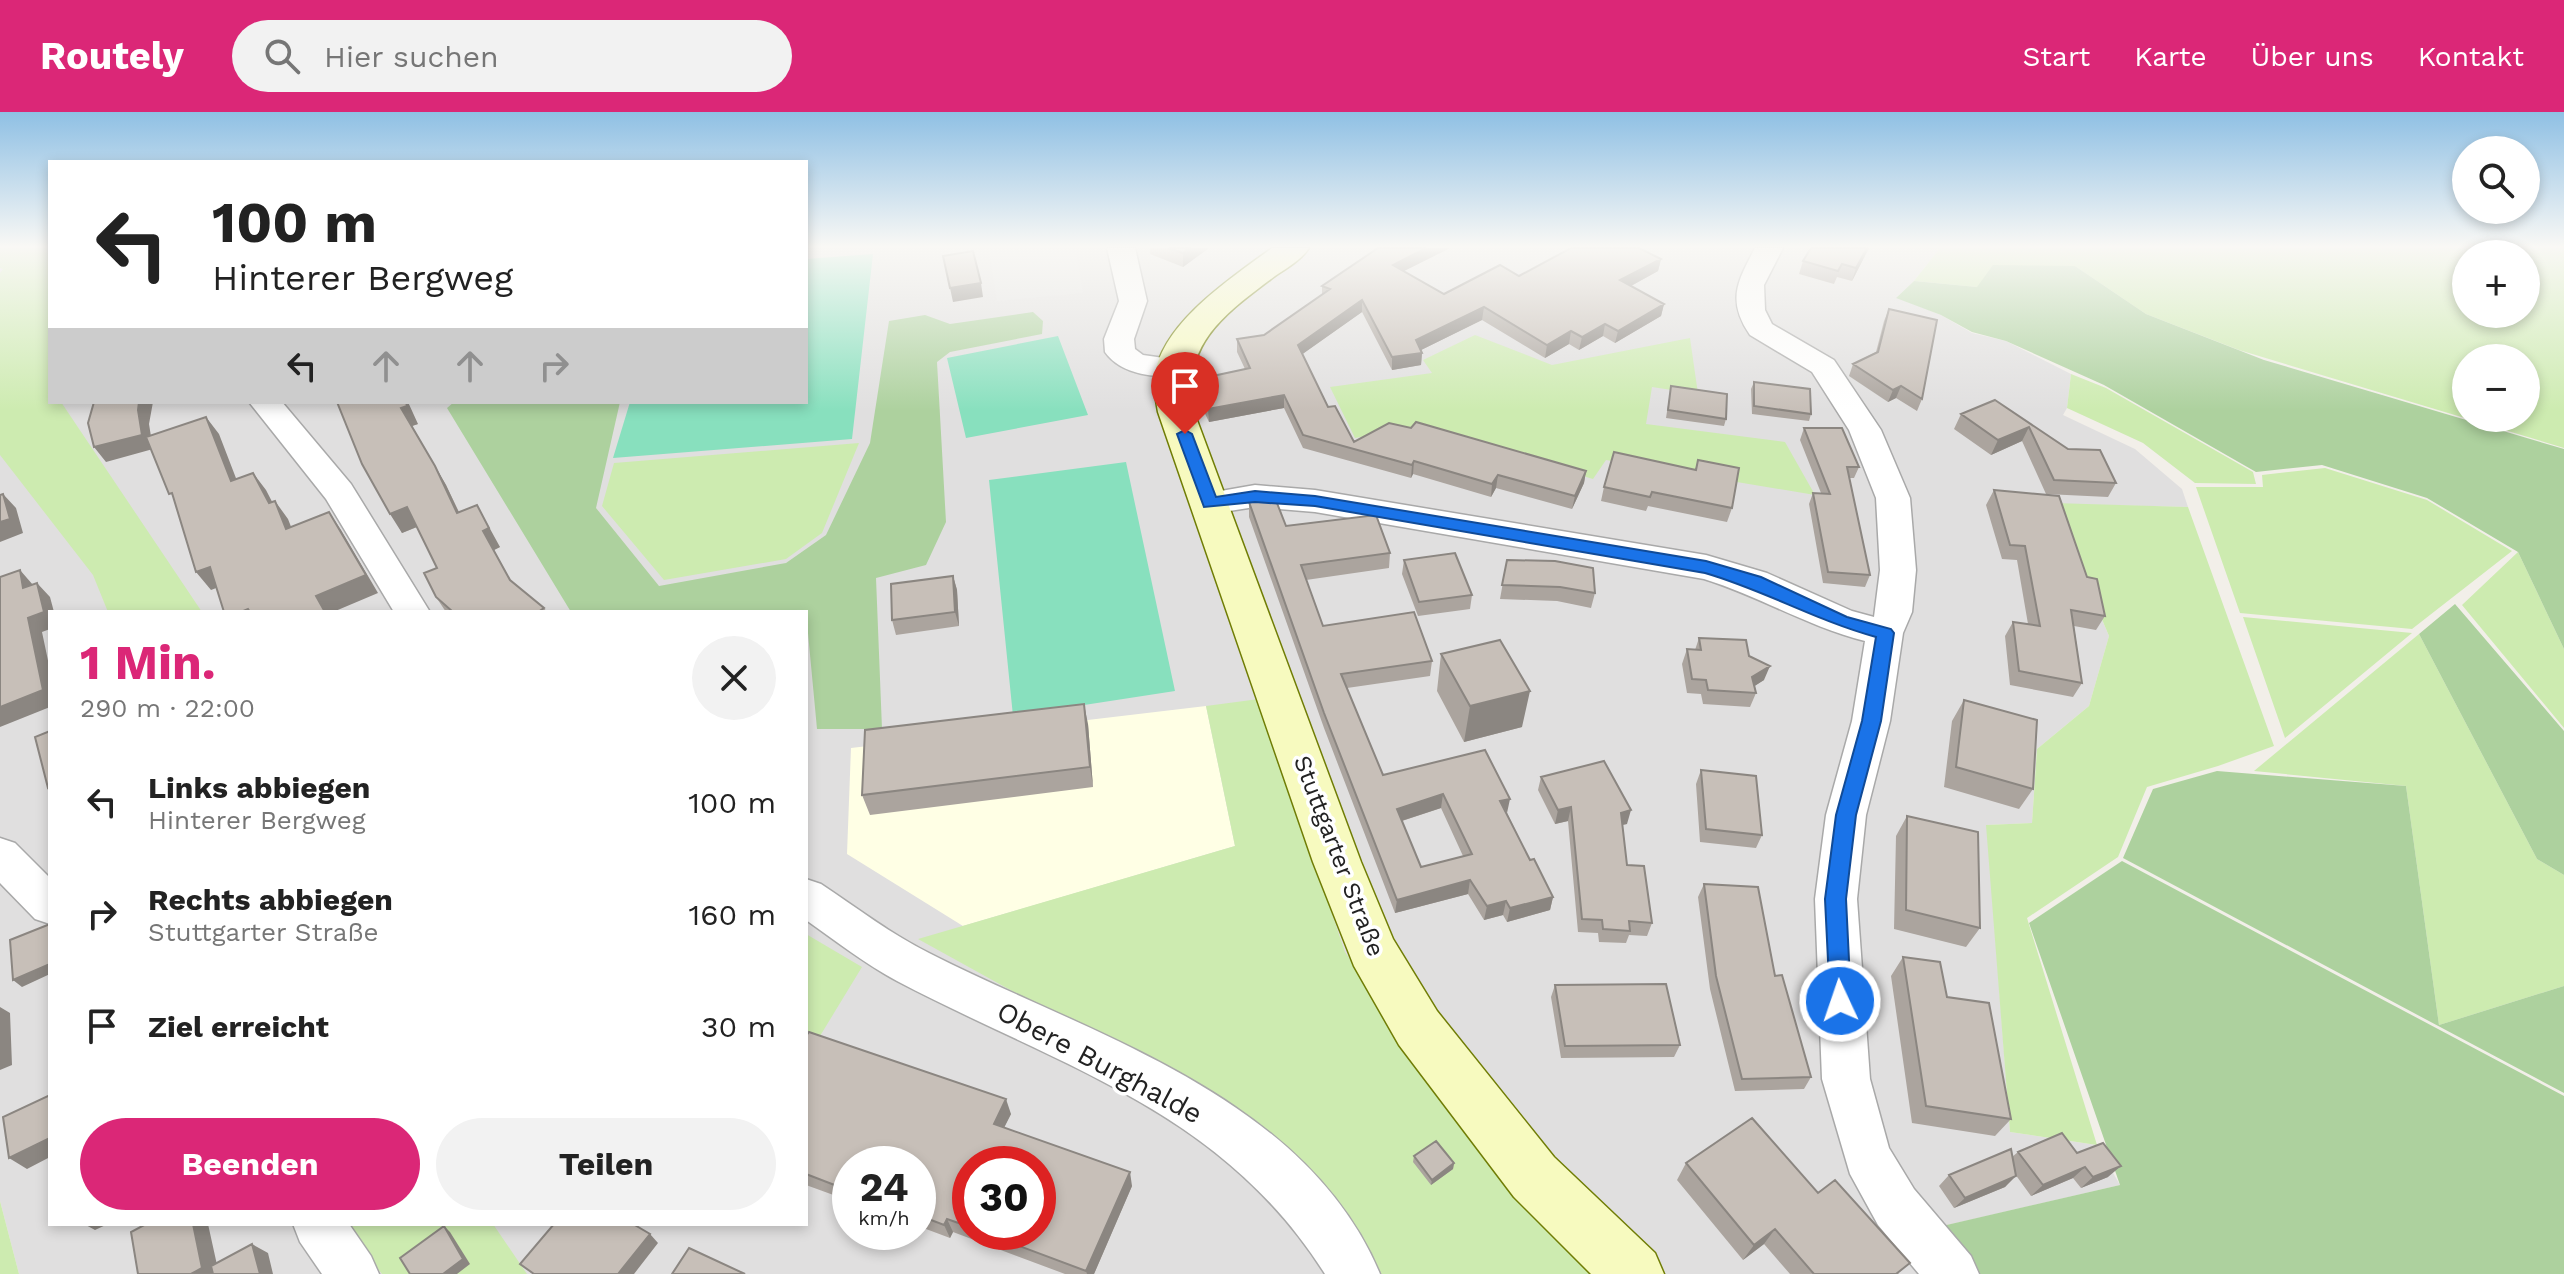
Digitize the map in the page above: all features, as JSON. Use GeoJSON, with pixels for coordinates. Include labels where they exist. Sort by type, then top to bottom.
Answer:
{"type":"FeatureCollection","features":[{"type":"Feature","properties":{"kind":"main road"},"geometry":{"type":"LineString","coordinates":[[1174,367],[1185,344],[1204,320],[1226,302]]}},
{"type":"Feature","properties":{"kind":"main road","name":"Stuttgarter Straße"},"geometry":{"type":"LineString","coordinates":[[1174,367],[1172,390],[1176,412],[1337,862],[1372,950],[1418,1028],[1534,1177],[1634,1274]]}},
{"type":"Feature","properties":{"kind":"street"},"geometry":{"type":"LineString","coordinates":[[1133,302],[1119,339],[1120,352],[1135,363],[1174,367]]}},
{"type":"Feature","properties":{"kind":"street"},"geometry":{"type":"LineString","coordinates":[[1751,302],[1760,329],[1823,366],[1865,430],[1893,498],[1898,570],[1894,612],[1885,633],[1871,721],[1846,815],[1836,899],[1846,1079],[1867,1157],[1896,1207],[1953,1274]]}},
{"type":"Feature","properties":{"kind":"street"},"geometry":{"type":"LineString","coordinates":[[267,404],[339,492],[411,610]]}},
{"type":"Feature","properties":{"kind":"street"},"geometry":{"type":"LineString","coordinates":[[1210,503],[1255,496],[1315,501],[1706,567],[1755,582],[1842,622],[1885,633]]}},
{"type":"Feature","properties":{"kind":"street"},"geometry":{"type":"LineString","coordinates":[[0,855],[48,904]]}},
{"type":"Feature","properties":{"kind":"street","name":"Obere Burghalde"},"geometry":{"type":"LineString","coordinates":[[808,898],[910,966],[1131,1071],[1179,1098],[1232,1135],[1280,1176],[1328,1232],[1354,1274]]}},
{"type":"Feature","properties":{"kind":"street"},"geometry":{"type":"LineString","coordinates":[[319,1226],[353,1274]]}},
{"type":"Feature","properties":{"kind":"shaded area"},"geometry":{"type":"Polygon","coordinates":[[[0,302],[48,302],[48,404],[808,404],[808,302],[1910,302],[1972,333],[2006,341],[2071,374],[2067,408],[2063,415],[2135,449],[2182,489],[2188,507],[2053,504],[2109,636],[2089,706],[2037,749],[2032,823],[1987,825],[2010,1132],[2097,1145],[2120,1185],[1926,1230],[1953,1274],[19,1274],[0,1201],[0,302]]]}},
{"type":"Feature","properties":{"kind":"shaded area"},"geometry":{"type":"Polygon","coordinates":[[[1206,706],[1235,846],[963,926],[847,854],[851,748],[1206,706]]]}},
{"type":"Feature","properties":{"kind":"green space"},"geometry":{"type":"Polygon","coordinates":[[[0,302],[48,302],[48,404],[62,404],[201,610],[107,610],[93,575],[0,455],[0,302]]]}},
{"type":"Feature","properties":{"kind":"green space"},"geometry":{"type":"Polygon","coordinates":[[[808,302],[868,302],[852,439],[613,458],[629,404],[808,404],[808,302]]]}},
{"type":"Feature","properties":{"kind":"green space"},"geometry":{"type":"Polygon","coordinates":[[[1907,302],[2129,302],[2146,314],[2264,360],[2452,416],[2452,432],[2507,432],[2564,449],[2564,649],[2518,552],[2427,498],[2322,465],[2256,472],[2104,385],[2006,341],[1972,332],[1941,315],[1907,302]]]}},
{"type":"Feature","properties":{"kind":"green space"},"geometry":{"type":"Polygon","coordinates":[[[2129,302],[2452,302],[2452,328],[2540,328],[2540,302],[2564,302],[2564,448],[2511,432],[2540,432],[2540,344],[2452,344],[2452,414],[2239,350],[2146,314],[2129,302]]]}},
{"type":"Feature","properties":{"kind":"green space"},"geometry":{"type":"Polygon","coordinates":[[[1033,312],[1043,321],[1042,334],[950,352],[937,362],[946,522],[926,565],[876,578],[882,729],[817,729],[808,610],[570,610],[447,408],[452,404],[620,404],[596,508],[659,586],[786,563],[826,535],[870,443],[889,321],[925,315],[950,324],[1033,312]]]}},
{"type":"Feature","properties":{"kind":"green space"},"geometry":{"type":"Polygon","coordinates":[[[1475,335],[1552,365],[1690,338],[1698,394],[1652,387],[1646,424],[1785,442],[1815,495],[1606,460],[1593,479],[1418,427],[1355,438],[1330,387],[1432,373],[1423,360],[1475,335]]]}},
{"type":"Feature","properties":{"kind":"green space"},"geometry":{"type":"Polygon","coordinates":[[[1058,336],[1088,415],[966,438],[947,358],[1058,336]]]}},
{"type":"Feature","properties":{"kind":"green space"},"geometry":{"type":"Polygon","coordinates":[[[2071,374],[2106,388],[2253,472],[2256,484],[2195,483],[2143,443],[2067,408],[2071,374]]]}},
{"type":"Feature","properties":{"kind":"green space"},"geometry":{"type":"Polygon","coordinates":[[[859,443],[822,533],[786,559],[664,580],[602,506],[614,463],[859,443]]]}},
{"type":"Feature","properties":{"kind":"green space"},"geometry":{"type":"Polygon","coordinates":[[[1126,462],[1175,691],[1013,716],[989,480],[1126,462]]]}},
{"type":"Feature","properties":{"kind":"green space"},"geometry":{"type":"Polygon","coordinates":[[[2325,468],[2427,500],[2512,551],[2412,629],[2240,613],[2196,487],[2263,487],[2262,475],[2325,468]]]}},
{"type":"Feature","properties":{"kind":"green space"},"geometry":{"type":"Polygon","coordinates":[[[2053,503],[2188,507],[2274,746],[2147,787],[2118,857],[2027,918],[2097,1145],[2010,1132],[1986,825],[2032,823],[2037,749],[2089,706],[2109,636],[2053,503]]]}},
{"type":"Feature","properties":{"kind":"green space"},"geometry":{"type":"Polygon","coordinates":[[[2518,552],[2564,649],[2564,728],[2462,605],[2518,552]]]}},
{"type":"Feature","properties":{"kind":"green space"},"geometry":{"type":"Polygon","coordinates":[[[2455,604],[2564,731],[2564,875],[2537,859],[2419,634],[2455,604]]]}},
{"type":"Feature","properties":{"kind":"green space"},"geometry":{"type":"Polygon","coordinates":[[[2243,617],[2412,633],[2285,738],[2243,617]]]}},
{"type":"Feature","properties":{"kind":"green space"},"geometry":{"type":"Polygon","coordinates":[[[2419,634],[2537,859],[2564,875],[2564,986],[2439,1025],[2406,786],[2254,771],[2419,634]]]}},
{"type":"Feature","properties":{"kind":"green space"},"geometry":{"type":"Polygon","coordinates":[[[1259,699],[1345,952],[1432,1082],[1599,1274],[1371,1274],[1199,1094],[918,939],[1235,846],[1206,706],[1259,699]]]}},
{"type":"Feature","properties":{"kind":"green space"},"geometry":{"type":"Polygon","coordinates":[[[2217,771],[2406,786],[2439,1025],[2564,986],[2564,1093],[2123,858],[2153,789],[2217,771]]]}},
{"type":"Feature","properties":{"kind":"green space"},"geometry":{"type":"Polygon","coordinates":[[[2122,861],[2564,1096],[2564,1274],[1960,1274],[1925,1230],[2120,1185],[2029,923],[2122,861]]]}},
{"type":"Feature","properties":{"kind":"green space"},"geometry":{"type":"Polygon","coordinates":[[[808,935],[862,967],[808,1056],[808,935]]]}},
{"type":"Feature","properties":{"kind":"green space"},"geometry":{"type":"Polygon","coordinates":[[[0,1201],[19,1274],[0,1274],[0,1201]]]}},
{"type":"Feature","properties":{"kind":"green space"},"geometry":{"type":"Polygon","coordinates":[[[343,1226],[494,1226],[527,1274],[382,1274],[343,1226]]]}},
{"type":"Feature","properties":{"kind":"building"},"geometry":{"type":"Polygon","coordinates":[[[1311,302],[1359,302],[1298,345],[1328,407],[1335,406],[1354,442],[1389,423],[1411,428],[1416,422],[1586,471],[1575,496],[1498,475],[1492,484],[1414,461],[1412,465],[1303,435],[1284,395],[1208,409],[1194,380],[1250,368],[1237,339],[1264,335],[1311,302]]]}},
{"type":"Feature","properties":{"kind":"building"},"geometry":{"type":"Polygon","coordinates":[[[1363,302],[1664,304],[1618,331],[1605,324],[1582,337],[1571,331],[1547,345],[1484,307],[1416,340],[1422,353],[1392,357],[1363,302]]]}},
{"type":"Feature","properties":{"kind":"building"},"geometry":{"type":"Polygon","coordinates":[[[1889,309],[1937,320],[1922,399],[1901,386],[1893,390],[1853,364],[1878,352],[1889,309]]]}},
{"type":"Feature","properties":{"kind":"building"},"geometry":{"type":"Polygon","coordinates":[[[1754,382],[1810,389],[1811,414],[1754,406],[1754,382]]]}},
{"type":"Feature","properties":{"kind":"building"},"geometry":{"type":"Polygon","coordinates":[[[1671,386],[1727,394],[1726,419],[1668,410],[1671,386]]]}},
{"type":"Feature","properties":{"kind":"building"},"geometry":{"type":"Polygon","coordinates":[[[1995,400],[2068,449],[2100,450],[2116,483],[2054,480],[2029,427],[1998,440],[1961,414],[1995,400]]]}},
{"type":"Feature","properties":{"kind":"building"},"geometry":{"type":"Polygon","coordinates":[[[93,404],[139,404],[142,435],[94,447],[88,423],[93,404]]]}},
{"type":"Feature","properties":{"kind":"building"},"geometry":{"type":"Polygon","coordinates":[[[338,404],[406,404],[401,408],[435,466],[457,513],[477,505],[489,528],[483,531],[510,580],[544,608],[451,610],[436,597],[424,573],[437,568],[407,507],[390,514],[362,464],[338,404]]]}},
{"type":"Feature","properties":{"kind":"building"},"geometry":{"type":"Polygon","coordinates":[[[206,417],[231,481],[253,473],[269,503],[275,501],[286,529],[329,512],[366,575],[316,596],[324,610],[223,610],[210,567],[196,572],[172,493],[169,494],[146,437],[206,417]]]}},
{"type":"Feature","properties":{"kind":"building"},"geometry":{"type":"Polygon","coordinates":[[[1804,428],[1842,428],[1859,467],[1847,467],[1870,575],[1828,572],[1813,493],[1830,494],[1804,428]]]}},
{"type":"Feature","properties":{"kind":"building"},"geometry":{"type":"Polygon","coordinates":[[[1614,452],[1696,470],[1698,460],[1739,468],[1732,508],[1652,492],[1650,497],[1604,487],[1614,452]]]}},
{"type":"Feature","properties":{"kind":"building"},"geometry":{"type":"Polygon","coordinates":[[[1994,490],[2059,496],[2087,577],[2097,579],[2105,616],[2071,610],[2082,683],[2019,671],[2013,622],[2040,626],[2025,546],[2010,545],[1994,490]]]}},
{"type":"Feature","properties":{"kind":"building"},"geometry":{"type":"Polygon","coordinates":[[[3,494],[10,519],[0,522],[0,495],[3,494]]]}},
{"type":"Feature","properties":{"kind":"building"},"geometry":{"type":"Polygon","coordinates":[[[1275,498],[1286,526],[1376,515],[1390,553],[1301,565],[1323,626],[1414,612],[1432,661],[1341,674],[1383,775],[1485,750],[1510,799],[1500,801],[1553,897],[1510,908],[1506,901],[1487,906],[1470,880],[1397,900],[1324,713],[1249,502],[1275,498]],[[1443,794],[1397,809],[1421,867],[1472,854],[1443,794]]]}},
{"type":"Feature","properties":{"kind":"building"},"geometry":{"type":"Polygon","coordinates":[[[1455,553],[1472,595],[1419,602],[1404,560],[1455,553]]]}},
{"type":"Feature","properties":{"kind":"building"},"geometry":{"type":"Polygon","coordinates":[[[1507,560],[1555,561],[1593,568],[1595,593],[1560,587],[1502,585],[1507,560]]]}},
{"type":"Feature","properties":{"kind":"building"},"geometry":{"type":"Polygon","coordinates":[[[20,570],[23,588],[37,583],[44,612],[28,618],[43,690],[0,707],[0,577],[20,570]]]}},
{"type":"Feature","properties":{"kind":"building"},"geometry":{"type":"Polygon","coordinates":[[[953,576],[955,612],[892,620],[891,584],[953,576]]]}},
{"type":"Feature","properties":{"kind":"building"},"geometry":{"type":"Polygon","coordinates":[[[1699,638],[1746,640],[1749,656],[1770,666],[1752,677],[1756,693],[1708,690],[1706,680],[1692,679],[1687,649],[1701,650],[1699,638]]]}},
{"type":"Feature","properties":{"kind":"building"},"geometry":{"type":"Polygon","coordinates":[[[1500,640],[1530,691],[1470,706],[1441,654],[1500,640]]]}},
{"type":"Feature","properties":{"kind":"building"},"geometry":{"type":"Polygon","coordinates":[[[1964,700],[2037,720],[2033,789],[1956,767],[1964,700]]]}},
{"type":"Feature","properties":{"kind":"building"},"geometry":{"type":"Polygon","coordinates":[[[1084,704],[1090,767],[862,795],[865,730],[1084,704]]]}},
{"type":"Feature","properties":{"kind":"building"},"geometry":{"type":"Polygon","coordinates":[[[48,732],[48,788],[35,737],[48,732]]]}},
{"type":"Feature","properties":{"kind":"building"},"geometry":{"type":"Polygon","coordinates":[[[1604,761],[1631,810],[1621,813],[1627,865],[1644,866],[1652,923],[1629,921],[1630,931],[1603,929],[1602,920],[1582,919],[1571,807],[1558,810],[1541,777],[1604,761]]]}},
{"type":"Feature","properties":{"kind":"building"},"geometry":{"type":"Polygon","coordinates":[[[1701,770],[1756,776],[1762,835],[1706,829],[1701,770]]]}},
{"type":"Feature","properties":{"kind":"building"},"geometry":{"type":"Polygon","coordinates":[[[1907,816],[1978,832],[1980,928],[1906,910],[1907,816]]]}},
{"type":"Feature","properties":{"kind":"building"},"geometry":{"type":"Polygon","coordinates":[[[1704,884],[1758,887],[1775,976],[1782,975],[1811,1077],[1742,1079],[1716,976],[1704,884]]]}},
{"type":"Feature","properties":{"kind":"building"},"geometry":{"type":"Polygon","coordinates":[[[48,925],[48,965],[13,980],[10,940],[48,925]]]}},
{"type":"Feature","properties":{"kind":"building"},"geometry":{"type":"Polygon","coordinates":[[[1903,957],[1940,962],[1947,997],[1989,1003],[2011,1119],[1926,1106],[1903,957]]]}},
{"type":"Feature","properties":{"kind":"building"},"geometry":{"type":"Polygon","coordinates":[[[1666,984],[1680,1045],[1565,1046],[1555,985],[1666,984]]]}},
{"type":"Feature","properties":{"kind":"building"},"geometry":{"type":"Polygon","coordinates":[[[809,1032],[1006,1099],[994,1124],[1130,1172],[1086,1271],[1030,1250],[1056,1250],[1056,1146],[952,1146],[952,1221],[947,1219],[944,1225],[936,1222],[936,1146],[832,1146],[832,1184],[808,1175],[809,1032]]]}},
{"type":"Feature","properties":{"kind":"building"},"geometry":{"type":"Polygon","coordinates":[[[48,1096],[48,1139],[9,1158],[3,1117],[48,1096]]]}},
{"type":"Feature","properties":{"kind":"building"},"geometry":{"type":"Polygon","coordinates":[[[1752,1118],[1818,1193],[1835,1180],[1910,1263],[1896,1274],[1814,1274],[1775,1229],[1754,1245],[1686,1163],[1752,1118]]]}},
{"type":"Feature","properties":{"kind":"building"},"geometry":{"type":"Polygon","coordinates":[[[2062,1133],[2077,1153],[2103,1143],[2121,1166],[2093,1177],[2085,1167],[2043,1185],[2018,1152],[2062,1133]]]}},
{"type":"Feature","properties":{"kind":"building"},"geometry":{"type":"Polygon","coordinates":[[[1436,1141],[1454,1163],[1432,1180],[1414,1156],[1436,1141]]]}},
{"type":"Feature","properties":{"kind":"building"},"geometry":{"type":"Polygon","coordinates":[[[2011,1149],[2016,1176],[1965,1198],[1949,1175],[2011,1149]]]}},
{"type":"Feature","properties":{"kind":"building"},"geometry":{"type":"Polygon","coordinates":[[[142,1226],[193,1226],[202,1268],[191,1274],[138,1274],[131,1232],[142,1226]]]}},
{"type":"Feature","properties":{"kind":"building"},"geometry":{"type":"Polygon","coordinates":[[[444,1226],[463,1259],[443,1274],[410,1274],[400,1258],[444,1226]]]}},
{"type":"Feature","properties":{"kind":"building"},"geometry":{"type":"Polygon","coordinates":[[[552,1226],[636,1226],[650,1234],[618,1274],[534,1274],[520,1264],[552,1226]]]}},
{"type":"Feature","properties":{"kind":"building"},"geometry":{"type":"Polygon","coordinates":[[[252,1244],[260,1274],[213,1274],[211,1266],[252,1244]]]}},
{"type":"Feature","properties":{"kind":"building"},"geometry":{"type":"Polygon","coordinates":[[[689,1248],[745,1274],[672,1274],[689,1248]]]}},
{"type":"Feature","properties":{"kind":"route"},"geometry":{"type":"LineString","coordinates":[[1185,434],[1210,503],[1255,496],[1315,501],[1706,567],[1755,582],[1842,622],[1885,633],[1871,721],[1846,815],[1836,899],[1840,1001]]}}]}
